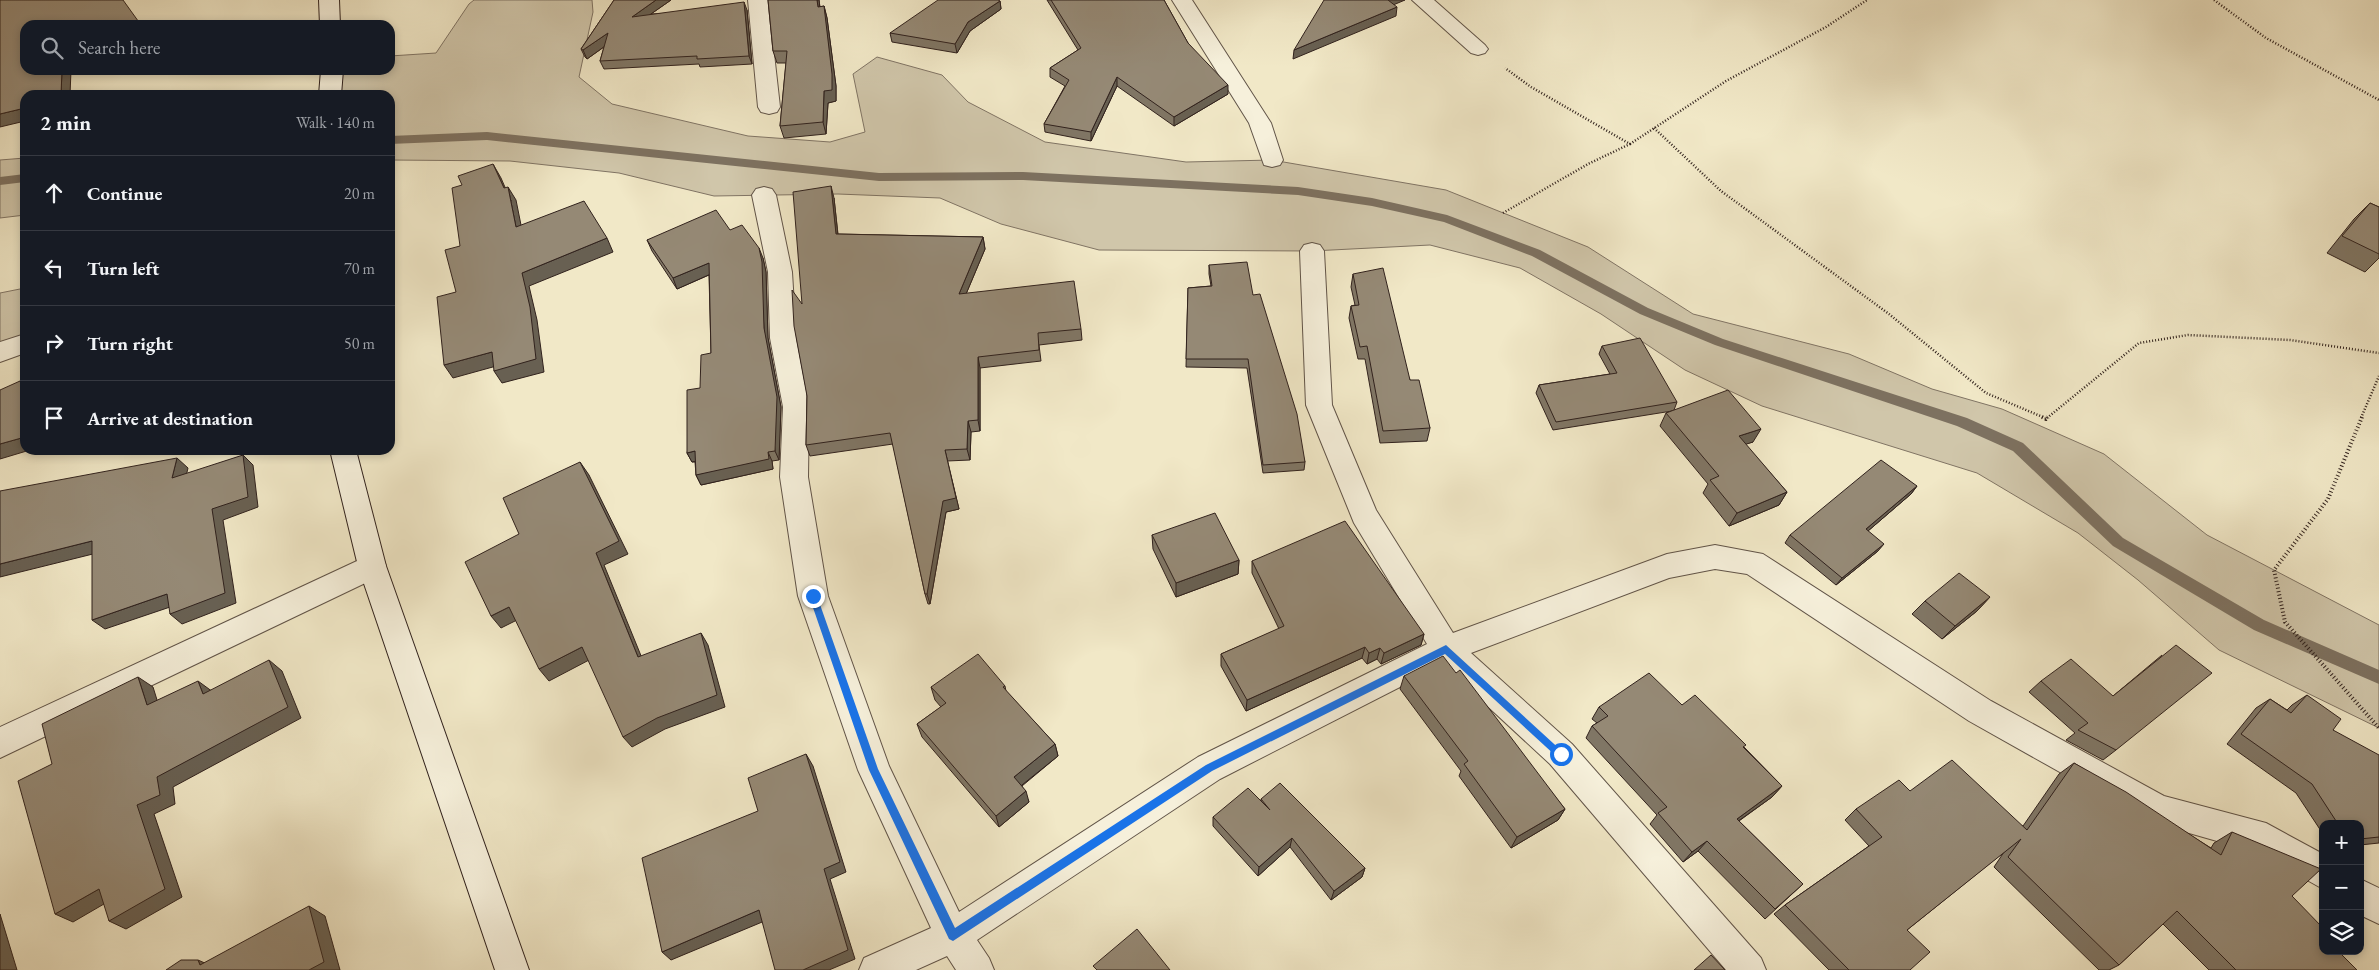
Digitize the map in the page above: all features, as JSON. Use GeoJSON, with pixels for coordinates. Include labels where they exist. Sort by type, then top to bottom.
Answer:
{"type":"FeatureCollection","features":[{"type":"Feature","properties":{"kind":"street"},"geometry":{"type":"LineString","coordinates":[[329,0],[330,20]]}},
{"type":"Feature","properties":{"kind":"street"},"geometry":{"type":"LineString","coordinates":[[758,0],[769,107]]}},
{"type":"Feature","properties":{"kind":"street"},"geometry":{"type":"LineString","coordinates":[[1182,0],[1260,123],[1272,160]]}},
{"type":"Feature","properties":{"kind":"street"},"geometry":{"type":"LineString","coordinates":[[1422,0],[1478,49]]}},
{"type":"Feature","properties":{"kind":"street"},"geometry":{"type":"LineString","coordinates":[[330,90],[332,75]]}},
{"type":"Feature","properties":{"kind":"street"},"geometry":{"type":"LineString","coordinates":[[764,195],[780,272],[783,338],[796,407],[794,477],[813,596],[874,770],[953,936],[977,970]]}},
{"type":"Feature","properties":{"kind":"street"},"geometry":{"type":"LineString","coordinates":[[1312,251],[1319,405],[1364,516],[1446,649],[1561,754],[1749,970]]}},
{"type":"Feature","properties":{"kind":"street"},"geometry":{"type":"LineString","coordinates":[[0,352],[20,345]]}},
{"type":"Feature","properties":{"kind":"street"},"geometry":{"type":"LineString","coordinates":[[344,455],[372,566],[512,970]]}},
{"type":"Feature","properties":{"kind":"street"},"geometry":{"type":"LineString","coordinates":[[876,970],[953,936],[1209,768],[1446,649],[1667,566],[1715,557],[1753,563],[1980,711],[2158,810],[2266,839],[2319,871]]}},
{"type":"Feature","properties":{"kind":"street"},"geometry":{"type":"LineString","coordinates":[[0,743],[372,566]]}},
{"type":"Feature","properties":{"kind":"street"},"geometry":{"type":"LineString","coordinates":[[2364,898],[2379,907]]}},
{"type":"Feature","properties":{"kind":"path"},"geometry":{"type":"LineString","coordinates":[[1503,213],[1588,164],[1630,144],[1726,81],[1826,27],[1867,0]]}},
{"type":"Feature","properties":{"kind":"path"},"geometry":{"type":"LineString","coordinates":[[2214,0],[2266,38],[2379,100]]}},
{"type":"Feature","properties":{"kind":"path"},"geometry":{"type":"LineString","coordinates":[[1478,49],[1531,87],[1630,144]]}},
{"type":"Feature","properties":{"kind":"path"},"geometry":{"type":"LineString","coordinates":[[1654,128],[1721,191],[1889,314],[1986,393],[2046,419],[2138,343],[2188,335],[2290,340],[2379,353]]}},
{"type":"Feature","properties":{"kind":"path"},"geometry":{"type":"LineString","coordinates":[[2379,376],[2328,499],[2274,570],[2285,622],[2379,728]]}},
{"type":"Feature","properties":{"kind":"shaded area"},"geometry":{"type":"Polygon","coordinates":[[[474,0],[592,0],[593,12],[579,77],[612,104],[748,136],[830,142],[865,132],[853,74],[877,57],[942,75],[968,102],[1045,142],[1186,162],[1272,160],[1446,190],[1588,247],[1693,314],[1849,354],[1932,389],[2002,409],[2104,454],[2207,535],[2379,625],[2379,728],[2219,650],[2138,580],[2078,533],[1977,473],[1762,406],[1685,370],[1601,314],[1520,268],[1430,245],[1312,251],[1099,250],[1001,224],[940,198],[838,194],[714,196],[619,173],[510,161],[395,160],[395,90],[323,90],[324,75],[395,75],[395,56],[436,53],[469,4],[474,0]]]}},
{"type":"Feature","properties":{"kind":"shaded area"},"geometry":{"type":"Polygon","coordinates":[[[20,158],[20,216],[0,218],[0,160],[20,158]]]}},
{"type":"Feature","properties":{"kind":"shaded area"},"geometry":{"type":"Polygon","coordinates":[[[20,289],[20,345],[0,352],[0,293],[20,289]]]}},
{"type":"Feature","properties":{"kind":"building"},"geometry":{"type":"Polygon","coordinates":[[[0,0],[123,0],[137,20],[20,20],[20,75],[62,75],[61,90],[20,90],[20,109],[0,114],[0,0]]]}},
{"type":"Feature","properties":{"kind":"building"},"geometry":{"type":"Polygon","coordinates":[[[614,0],[656,0],[632,17],[744,2],[749,56],[697,59],[697,56],[600,61],[608,33],[583,50],[581,49],[614,0]]]}},
{"type":"Feature","properties":{"kind":"building"},"geometry":{"type":"Polygon","coordinates":[[[768,0],[817,0],[818,7],[824,6],[832,74],[832,90],[824,91],[823,122],[780,126],[787,51],[773,51],[768,0]]]}},
{"type":"Feature","properties":{"kind":"building"},"geometry":{"type":"Polygon","coordinates":[[[938,0],[1000,1],[968,22],[955,44],[890,33],[938,0]]]}},
{"type":"Feature","properties":{"kind":"building"},"geometry":{"type":"Polygon","coordinates":[[[1051,0],[1164,0],[1188,43],[1228,85],[1174,117],[1117,77],[1091,132],[1044,124],[1069,80],[1050,68],[1081,48],[1051,0]]]}},
{"type":"Feature","properties":{"kind":"building"},"geometry":{"type":"Polygon","coordinates":[[[1324,0],[1388,0],[1397,7],[1294,50],[1324,0]]]}},
{"type":"Feature","properties":{"kind":"building"},"geometry":{"type":"Polygon","coordinates":[[[493,164],[504,188],[508,187],[516,227],[584,201],[607,238],[522,273],[530,307],[536,359],[494,371],[492,352],[444,365],[437,297],[456,292],[445,250],[460,246],[452,188],[462,185],[458,176],[493,164]]]}},
{"type":"Feature","properties":{"kind":"building"},"geometry":{"type":"Polygon","coordinates":[[[831,186],[836,234],[983,237],[959,294],[1074,281],[1081,329],[1038,333],[1039,350],[978,357],[978,420],[968,421],[967,449],[945,450],[956,498],[943,501],[927,594],[925,594],[890,433],[806,445],[807,396],[794,326],[792,290],[802,304],[793,192],[831,186]]]}},
{"type":"Feature","properties":{"kind":"building"},"geometry":{"type":"Polygon","coordinates":[[[2370,203],[2379,207],[2379,254],[2342,236],[2370,203]]]}},
{"type":"Feature","properties":{"kind":"building"},"geometry":{"type":"Polygon","coordinates":[[[716,210],[730,230],[742,225],[759,248],[762,262],[764,328],[777,397],[775,451],[768,452],[769,459],[696,475],[695,451],[687,453],[687,390],[700,388],[701,355],[711,353],[709,263],[673,278],[647,240],[716,210]]]}},
{"type":"Feature","properties":{"kind":"building"},"geometry":{"type":"Polygon","coordinates":[[[1247,262],[1253,295],[1260,294],[1297,414],[1305,462],[1263,465],[1248,359],[1186,359],[1188,288],[1212,286],[1209,265],[1247,262]]]}},
{"type":"Feature","properties":{"kind":"building"},"geometry":{"type":"Polygon","coordinates":[[[1383,268],[1410,380],[1419,380],[1430,428],[1383,431],[1367,346],[1360,347],[1351,306],[1359,305],[1353,274],[1383,268]]]}},
{"type":"Feature","properties":{"kind":"building"},"geometry":{"type":"Polygon","coordinates":[[[1640,338],[1677,402],[1556,422],[1539,385],[1617,373],[1602,346],[1640,338]]]}},
{"type":"Feature","properties":{"kind":"building"},"geometry":{"type":"Polygon","coordinates":[[[20,381],[20,438],[0,444],[0,390],[20,381]]]}},
{"type":"Feature","properties":{"kind":"building"},"geometry":{"type":"Polygon","coordinates":[[[1728,390],[1761,429],[1739,436],[1787,492],[1737,513],[1710,480],[1719,476],[1666,413],[1728,390]]]}},
{"type":"Feature","properties":{"kind":"building"},"geometry":{"type":"Polygon","coordinates":[[[243,455],[248,497],[212,509],[225,593],[170,614],[167,594],[92,620],[92,541],[0,564],[0,491],[177,458],[172,478],[243,455]]]}},
{"type":"Feature","properties":{"kind":"building"},"geometry":{"type":"Polygon","coordinates":[[[1881,460],[1917,486],[1866,529],[1884,544],[1842,578],[1790,535],[1881,460]]]}},
{"type":"Feature","properties":{"kind":"building"},"geometry":{"type":"Polygon","coordinates":[[[580,462],[619,541],[596,553],[638,657],[701,633],[717,695],[657,718],[623,737],[582,647],[539,669],[509,607],[491,616],[465,562],[519,534],[503,498],[580,462]]]}},
{"type":"Feature","properties":{"kind":"building"},"geometry":{"type":"Polygon","coordinates":[[[1215,513],[1239,560],[1176,583],[1152,535],[1215,513]]]}},
{"type":"Feature","properties":{"kind":"building"},"geometry":{"type":"Polygon","coordinates":[[[1345,521],[1424,634],[1384,653],[1380,648],[1369,653],[1365,647],[1247,700],[1221,654],[1284,626],[1252,561],[1345,521]]]}},
{"type":"Feature","properties":{"kind":"building"},"geometry":{"type":"Polygon","coordinates":[[[1959,573],[1990,597],[1955,626],[1925,601],[1959,573]]]}},
{"type":"Feature","properties":{"kind":"building"},"geometry":{"type":"Polygon","coordinates":[[[2176,645],[2212,673],[2116,750],[2078,730],[2088,723],[2041,681],[2071,659],[2113,696],[2176,645]]]}},
{"type":"Feature","properties":{"kind":"building"},"geometry":{"type":"Polygon","coordinates":[[[978,654],[1005,686],[1003,687],[1055,744],[1014,777],[1026,791],[996,816],[917,724],[946,703],[931,687],[978,654]]]}},
{"type":"Feature","properties":{"kind":"building"},"geometry":{"type":"Polygon","coordinates":[[[1443,656],[1456,673],[1460,670],[1565,809],[1517,837],[1464,764],[1468,761],[1404,676],[1443,656]]]}},
{"type":"Feature","properties":{"kind":"building"},"geometry":{"type":"Polygon","coordinates":[[[269,660],[288,707],[157,777],[160,795],[137,805],[165,889],[109,921],[99,889],[55,914],[18,781],[52,764],[42,724],[138,677],[147,705],[198,681],[203,694],[269,660]]]}},
{"type":"Feature","properties":{"kind":"building"},"geometry":{"type":"Polygon","coordinates":[[[1649,673],[1682,705],[1695,695],[1746,745],[1743,747],[1782,786],[1737,819],[1803,884],[1775,909],[1707,841],[1692,852],[1658,813],[1667,807],[1592,726],[1608,716],[1599,707],[1649,673]]]}},
{"type":"Feature","properties":{"kind":"building"},"geometry":{"type":"Polygon","coordinates":[[[2307,695],[2341,719],[2333,730],[2379,755],[2379,837],[2364,839],[2364,820],[2335,820],[2312,784],[2241,734],[2270,699],[2291,713],[2307,695]]]}},
{"type":"Feature","properties":{"kind":"building"},"geometry":{"type":"Polygon","coordinates":[[[806,754],[840,862],[824,869],[848,950],[803,970],[775,970],[759,910],[662,952],[642,858],[758,811],[748,778],[806,754]]]}},
{"type":"Feature","properties":{"kind":"building"},"geometry":{"type":"Polygon","coordinates":[[[1952,760],[2027,830],[2074,763],[2126,792],[2221,855],[2232,832],[2319,868],[2319,871],[2292,896],[2319,924],[2319,955],[2342,955],[2357,970],[2236,970],[2177,911],[2119,965],[2008,857],[2021,839],[1907,930],[1930,952],[1910,970],[1849,970],[1785,905],[1882,837],[1856,809],[1899,780],[1910,791],[1952,760]]]}},
{"type":"Feature","properties":{"kind":"building"},"geometry":{"type":"Polygon","coordinates":[[[1280,783],[1365,868],[1334,891],[1292,838],[1259,867],[1213,817],[1248,788],[1270,810],[1261,799],[1280,783]]]}},
{"type":"Feature","properties":{"kind":"building"},"geometry":{"type":"Polygon","coordinates":[[[309,906],[324,962],[309,970],[166,970],[181,960],[198,960],[200,965],[309,906]]]}},
{"type":"Feature","properties":{"kind":"building"},"geometry":{"type":"Polygon","coordinates":[[[1137,929],[1170,970],[1097,970],[1093,966],[1137,929]]]}},
{"type":"Feature","properties":{"kind":"building"},"geometry":{"type":"Polygon","coordinates":[[[1711,955],[1725,970],[1694,970],[1711,955]]]}},
{"type":"Feature","properties":{"kind":"waterway"},"geometry":{"type":"LineString","coordinates":[[395,140],[487,136],[879,177],[1023,176],[1298,191],[1372,202],[1447,219],[1536,253],[1644,311],[1719,342],[1962,422],[2018,447],[2118,542],[2259,625],[2379,677]]}},
{"type":"Feature","properties":{"kind":"waterway"},"geometry":{"type":"LineString","coordinates":[[0,181],[20,179]]}},
{"type":"Feature","properties":{"kind":"route"},"geometry":{"type":"LineString","coordinates":[[813,596],[874,770],[953,936],[1209,768],[1446,649],[1561,754]]}}]}
